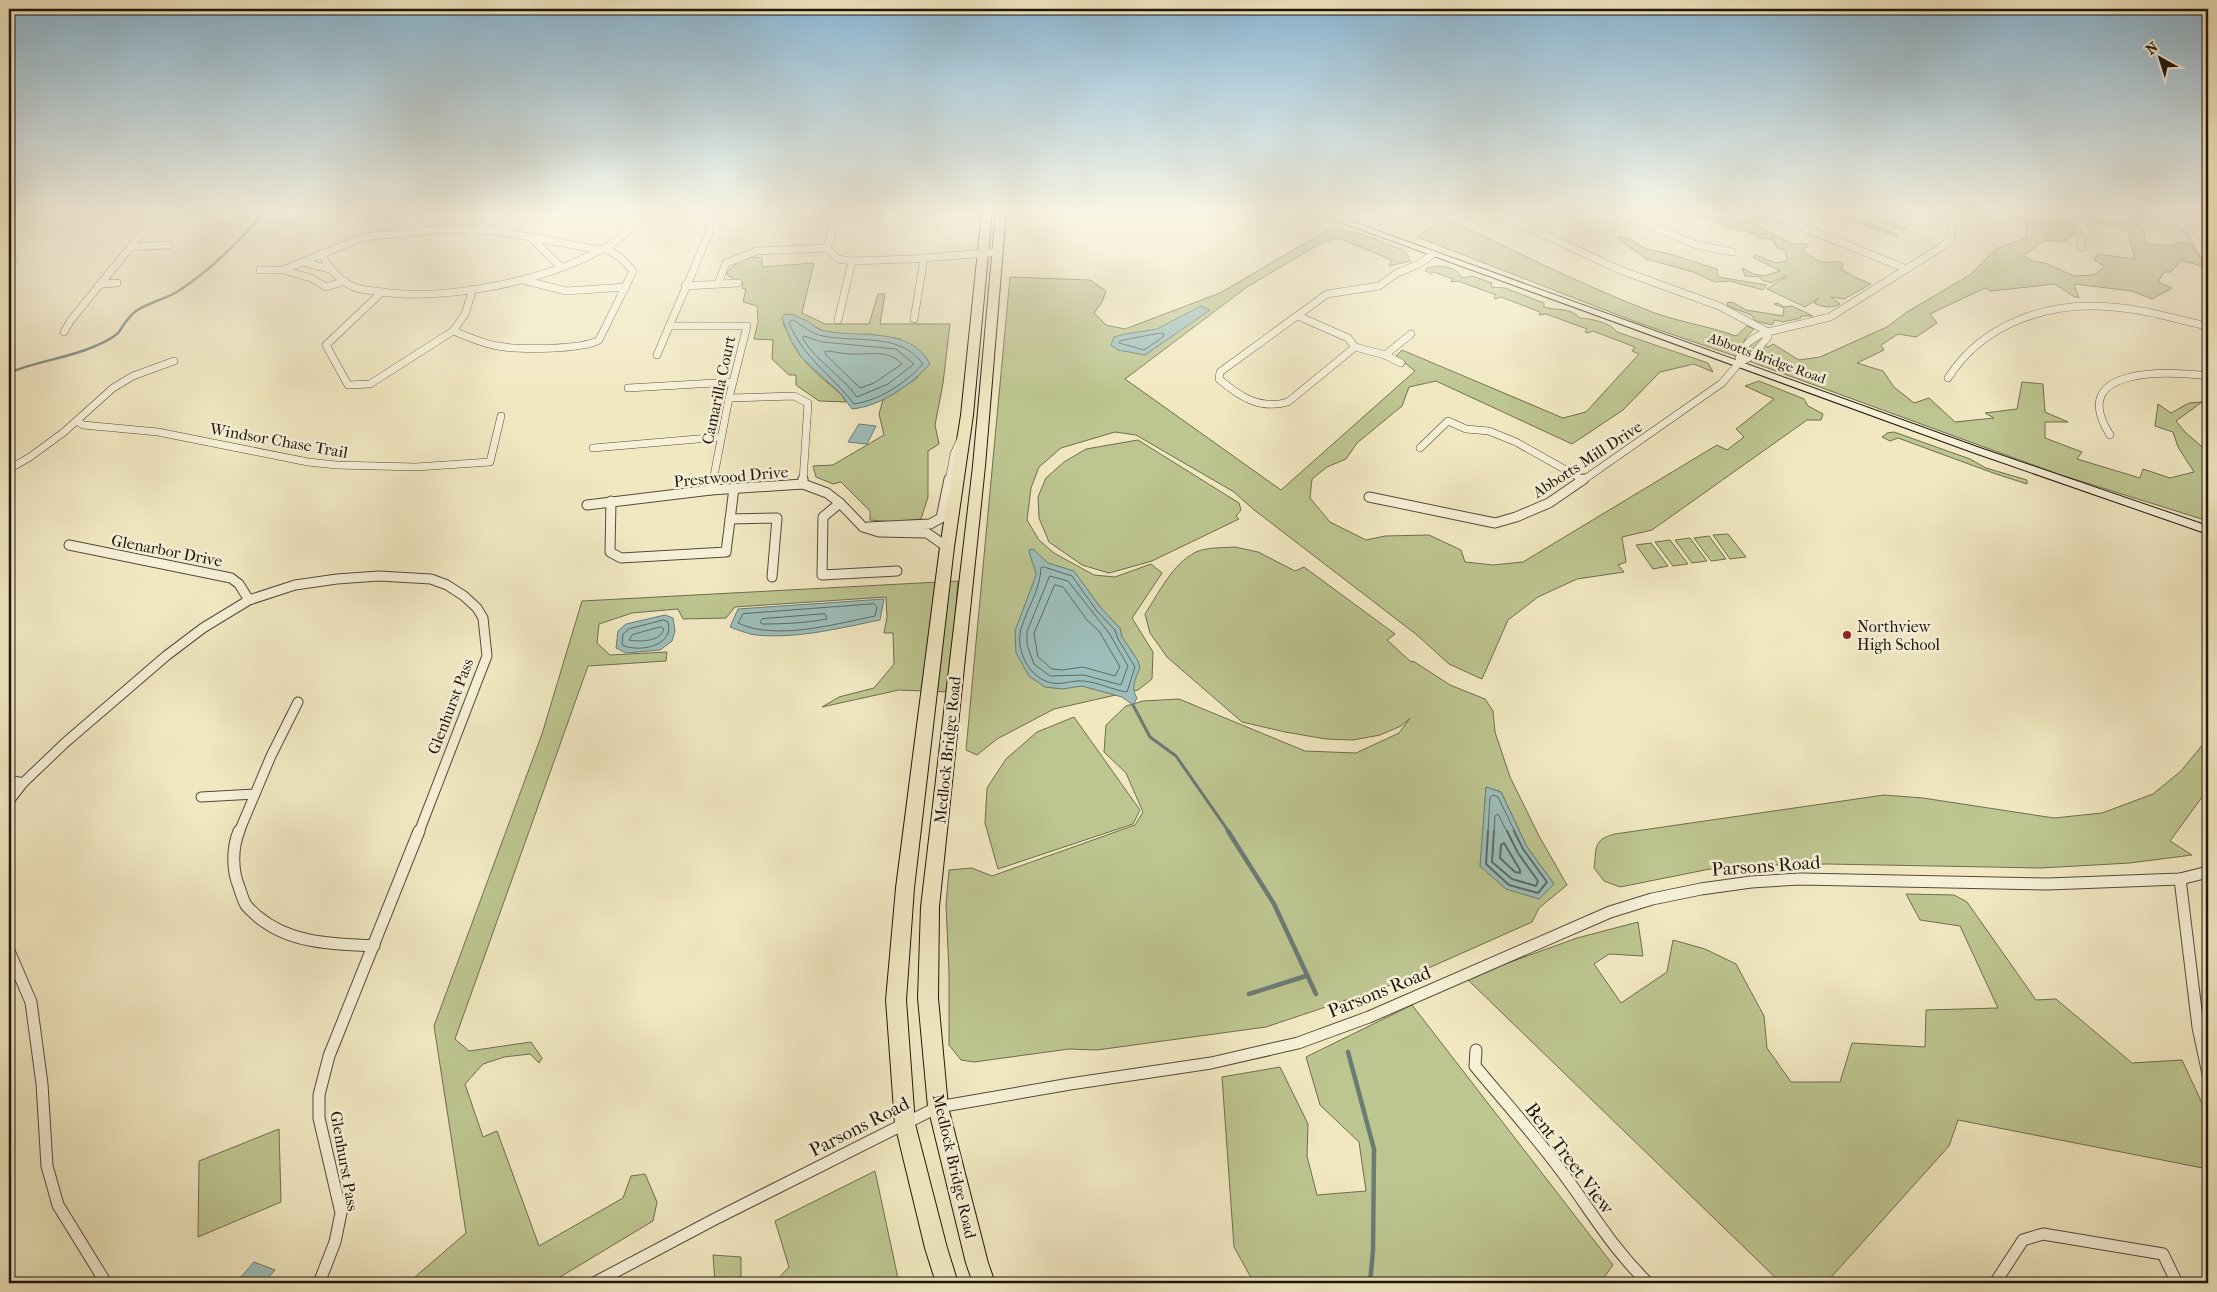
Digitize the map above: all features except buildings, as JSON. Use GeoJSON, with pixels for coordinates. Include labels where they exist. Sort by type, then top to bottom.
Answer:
{"type":"FeatureCollection","features":[{"type":"Feature","properties":{"kind":"highway","name":"Medlock Bridge Road"},"geometry":{"type":"LineString","coordinates":[[948,1283],[928,1220],[905,1124],[897,990],[905,888],[948,547],[988,272]]}},
{"type":"Feature","properties":{"kind":"highway","name":"Medlock Bridge Road"},"geometry":{"type":"LineString","coordinates":[[984,1283],[977,1263],[938,1107],[928,998],[930,907],[979,466],[990,272]]}},
{"type":"Feature","properties":{"kind":"main road","name":"Abbotts Bridge Road"},"geometry":{"type":"LineString","coordinates":[[1484,272],[1976,450],[2208,530]]}},
{"type":"Feature","properties":{"kind":"street"},"geometry":{"type":"LineString","coordinates":[[64,332],[71,320],[109,272]]}},
{"type":"Feature","properties":{"kind":"street"},"geometry":{"type":"LineString","coordinates":[[294,272],[318,280],[326,286],[345,281]]}},
{"type":"Feature","properties":{"kind":"street"},"geometry":{"type":"LineString","coordinates":[[334,272],[355,288],[382,292],[433,294],[473,289],[521,279],[541,272]]}},
{"type":"Feature","properties":{"kind":"street"},"geometry":{"type":"LineString","coordinates":[[453,331],[497,346],[530,348],[590,345],[599,340],[632,272]]}},
{"type":"Feature","properties":{"kind":"street"},"geometry":{"type":"LineString","coordinates":[[657,355],[692,272]]}},
{"type":"Feature","properties":{"kind":"street"},"geometry":{"type":"LineString","coordinates":[[718,284],[722,272]]}},
{"type":"Feature","properties":{"kind":"street"},"geometry":{"type":"LineString","coordinates":[[838,320],[849,272]]}},
{"type":"Feature","properties":{"kind":"street"},"geometry":{"type":"LineString","coordinates":[[914,319],[922,272]]}},
{"type":"Feature","properties":{"kind":"street"},"geometry":{"type":"LineString","coordinates":[[1355,347],[1288,402],[1280,405],[1269,407],[1247,399],[1219,379],[1220,372],[1327,294],[1379,286],[1399,272]]}},
{"type":"Feature","properties":{"kind":"street"},"geometry":{"type":"LineString","coordinates":[[1626,272],[1720,306],[1768,332],[1830,317],[1902,272]]}},
{"type":"Feature","properties":{"kind":"street"},"geometry":{"type":"LineString","coordinates":[[521,279],[566,291],[626,287]]}},
{"type":"Feature","properties":{"kind":"street"},"geometry":{"type":"LineString","coordinates":[[100,284],[117,282]]}},
{"type":"Feature","properties":{"kind":"street"},"geometry":{"type":"LineString","coordinates":[[686,286],[738,284]]}},
{"type":"Feature","properties":{"kind":"street"},"geometry":{"type":"LineString","coordinates":[[382,292],[326,344],[348,385],[370,384],[453,331],[465,314],[473,289]]}},
{"type":"Feature","properties":{"kind":"street"},"geometry":{"type":"LineString","coordinates":[[1948,378],[1961,359],[1982,340],[2016,320],[2053,309],[2098,306],[2144,312],[2207,328],[2208,310]]}},
{"type":"Feature","properties":{"kind":"street"},"geometry":{"type":"LineString","coordinates":[[1298,316],[1348,338],[1355,347],[1385,355],[1401,363]]}},
{"type":"Feature","properties":{"kind":"street"},"geometry":{"type":"LineString","coordinates":[[669,326],[747,326]]}},
{"type":"Feature","properties":{"kind":"street","name":"Camarilla Court"},"geometry":{"type":"LineString","coordinates":[[711,490],[729,398],[747,326]]}},
{"type":"Feature","properties":{"kind":"street"},"geometry":{"type":"LineString","coordinates":[[1739,363],[1752,356],[1768,337],[1768,332]]}},
{"type":"Feature","properties":{"kind":"street","name":"Abbotts Mill Drive"},"geometry":{"type":"LineString","coordinates":[[1369,497],[1495,523],[1516,518],[1549,503],[1722,383],[1739,363],[1740,354],[1747,344],[1759,334],[1768,332]]}},
{"type":"Feature","properties":{"kind":"street"},"geometry":{"type":"LineString","coordinates":[[1385,355],[1411,334]]}},
{"type":"Feature","properties":{"kind":"street"},"geometry":{"type":"LineString","coordinates":[[9,469],[30,457],[123,382],[174,361]]}},
{"type":"Feature","properties":{"kind":"street"},"geometry":{"type":"LineString","coordinates":[[2110,435],[2102,421],[2098,407],[2104,392],[2120,380],[2142,373],[2186,373],[2208,376]]}},
{"type":"Feature","properties":{"kind":"street"},"geometry":{"type":"LineString","coordinates":[[628,388],[733,382]]}},
{"type":"Feature","properties":{"kind":"street"},"geometry":{"type":"LineString","coordinates":[[729,398],[794,396],[808,404],[802,484]]}},
{"type":"Feature","properties":{"kind":"street","name":"Windsor Chase Trail"},"geometry":{"type":"LineString","coordinates":[[77,421],[83,425],[158,432],[308,462],[365,467],[416,467],[490,462],[501,416]]}},
{"type":"Feature","properties":{"kind":"street"},"geometry":{"type":"LineString","coordinates":[[1420,448],[1448,421],[1466,429],[1489,431],[1516,442],[1582,479]]}},
{"type":"Feature","properties":{"kind":"street","name":"Medlock Bridge Road"},"geometry":{"type":"LineString","coordinates":[[863,527],[930,524],[941,518],[946,504],[953,454],[964,432]]}},
{"type":"Feature","properties":{"kind":"street"},"geometry":{"type":"LineString","coordinates":[[593,448],[721,437]]}},
{"type":"Feature","properties":{"kind":"street","name":"Prestwood Drive"},"geometry":{"type":"LineString","coordinates":[[587,505],[711,490],[802,484],[827,493],[840,503],[863,527]]}},
{"type":"Feature","properties":{"kind":"street"},"geometry":{"type":"LineString","coordinates":[[611,501],[610,552],[621,558],[726,552],[734,488]]}},
{"type":"Feature","properties":{"kind":"street"},"geometry":{"type":"LineString","coordinates":[[840,503],[823,517],[822,575],[897,571]]}},
{"type":"Feature","properties":{"kind":"street"},"geometry":{"type":"LineString","coordinates":[[730,519],[777,518],[772,577]]}},
{"type":"Feature","properties":{"kind":"street"},"geometry":{"type":"LineString","coordinates":[[863,527],[879,532],[928,533],[948,547]]}},
{"type":"Feature","properties":{"kind":"street","name":"Glenarbor Drive"},"geometry":{"type":"LineString","coordinates":[[69,545],[231,578],[239,584],[249,600]]}},
{"type":"Feature","properties":{"kind":"street","name":"Glenhurst Pass"},"geometry":{"type":"LineString","coordinates":[[9,802],[23,783],[66,742],[166,656],[203,628],[249,600],[295,585],[337,579],[379,576],[424,579],[447,585],[464,596],[483,618],[487,656],[329,1056],[319,1095],[319,1118],[341,1213],[335,1242],[319,1283]]}},
{"type":"Feature","properties":{"kind":"street"},"geometry":{"type":"LineString","coordinates":[[298,702],[236,839],[234,860],[236,880],[247,907],[263,921],[290,936],[322,944],[374,946]]}},
{"type":"Feature","properties":{"kind":"street"},"geometry":{"type":"LineString","coordinates":[[9,780],[23,783]]}},
{"type":"Feature","properties":{"kind":"street"},"geometry":{"type":"LineString","coordinates":[[201,796],[255,794]]}},
{"type":"Feature","properties":{"kind":"street","name":"Parsons Road"},"geometry":{"type":"LineString","coordinates":[[594,1283],[715,1219],[938,1107],[1211,1063],[1298,1043],[1369,1017],[1610,912],[1652,900],[1700,889],[1751,882],[1800,879],[2048,884],[2180,878],[2208,872]]}},
{"type":"Feature","properties":{"kind":"street"},"geometry":{"type":"LineString","coordinates":[[2180,878],[2198,1028],[2208,1074]]}},
{"type":"Feature","properties":{"kind":"street"},"geometry":{"type":"LineString","coordinates":[[9,951],[31,1002],[42,1084],[47,1166],[58,1205],[106,1283]]}},
{"type":"Feature","properties":{"kind":"street","name":"Bent Treet View"},"geometry":{"type":"LineString","coordinates":[[1476,1050],[1475,1066],[1562,1172],[1598,1226],[1620,1254],[1648,1283]]}},
{"type":"Feature","properties":{"kind":"street"},"geometry":{"type":"LineString","coordinates":[[1996,1283],[2023,1240],[2043,1234],[2163,1254],[2177,1283]]}},
{"type":"Feature","properties":{"kind":"green space"},"geometry":{"type":"Polygon","coordinates":[[[727,272],[812,272],[802,313],[825,324],[869,324],[878,294],[885,294],[880,324],[950,324],[943,383],[935,425],[939,444],[928,451],[928,497],[921,519],[894,522],[870,520],[870,511],[841,482],[833,484],[816,477],[813,466],[833,465],[884,435],[879,414],[883,400],[917,378],[927,359],[900,339],[870,334],[853,335],[823,331],[800,318],[783,324],[804,360],[819,376],[841,394],[846,402],[819,401],[796,385],[796,375],[789,375],[772,359],[773,340],[754,339],[758,322],[757,306],[743,302],[746,289],[742,288],[743,283],[728,276],[727,272]]]}},
{"type":"Feature","properties":{"kind":"green space"},"geometry":{"type":"Polygon","coordinates":[[[1255,272],[1272,272],[1247,287],[1125,379],[1281,490],[1415,371],[1396,356],[1402,350],[1563,418],[1586,412],[1639,354],[1632,351],[1635,347],[1593,331],[1587,333],[1585,332],[1587,329],[1546,314],[1539,315],[1540,312],[1501,297],[1495,299],[1496,295],[1458,281],[1451,282],[1453,279],[1435,272],[1457,272],[1462,278],[1472,276],[1492,283],[1491,287],[1505,288],[1544,303],[1544,307],[1572,312],[1580,318],[1605,323],[1617,332],[1708,363],[1713,372],[1694,364],[1660,372],[1623,410],[1572,444],[1436,381],[1409,387],[1402,406],[1357,443],[1346,459],[1327,467],[1312,479],[1310,498],[1330,522],[1366,540],[1385,536],[1429,535],[1461,550],[1465,562],[1493,565],[1523,562],[1717,445],[1727,450],[1744,437],[1736,429],[1774,399],[1745,386],[1759,381],[1804,399],[1808,406],[1823,414],[1821,420],[1807,420],[1652,530],[1622,537],[1626,562],[1618,565],[1624,572],[1577,579],[1538,597],[1508,620],[1482,679],[1449,664],[1417,635],[1253,509],[1234,492],[1136,435],[1115,432],[1061,448],[1039,467],[1031,488],[1027,520],[1039,540],[1054,553],[1094,575],[1115,577],[1151,564],[1162,573],[1132,618],[1153,652],[1152,679],[1138,690],[1054,709],[997,739],[977,755],[966,750],[1010,277],[1090,280],[1106,291],[1102,302],[1094,313],[1106,325],[1125,329],[1220,293],[1255,272]]]}},
{"type":"Feature","properties":{"kind":"green space"},"geometry":{"type":"Polygon","coordinates":[[[1508,272],[1559,272],[1652,312],[1736,336],[1747,326],[1754,329],[1744,340],[1755,341],[1766,335],[1759,343],[1768,347],[1773,344],[1799,360],[1820,357],[1887,327],[1907,312],[1973,272],[2066,272],[2074,276],[2094,275],[2097,272],[2164,272],[2158,282],[2172,288],[2152,299],[2132,291],[2074,284],[2079,298],[2055,284],[1991,291],[1985,288],[1930,314],[1937,323],[1916,337],[1898,334],[1881,345],[1884,350],[1857,363],[1883,371],[1894,387],[1914,403],[1929,398],[1955,422],[1994,418],[1985,413],[2017,409],[2022,382],[2043,384],[2045,412],[2068,422],[2045,422],[2045,438],[2082,452],[2077,459],[2140,478],[2143,469],[2170,478],[2194,472],[2178,447],[2173,432],[2155,426],[2158,404],[2171,413],[2189,403],[2202,402],[2176,421],[2185,432],[2208,452],[2208,521],[2058,474],[1636,322],[1508,272]]]}},
{"type":"Feature","properties":{"kind":"green space"},"geometry":{"type":"Polygon","coordinates":[[[1694,272],[1717,272],[1718,277],[1767,285],[1763,290],[1730,281],[1715,282],[1694,272]]]}},
{"type":"Feature","properties":{"kind":"green space"},"geometry":{"type":"Polygon","coordinates":[[[1744,272],[1764,276],[1776,272],[1846,272],[1871,284],[1844,299],[1831,297],[1840,304],[1837,306],[1827,307],[1814,303],[1819,298],[1805,307],[1767,289],[1787,276],[1771,283],[1762,280],[1760,277],[1745,276],[1744,272]]]}},
{"type":"Feature","properties":{"kind":"green space"},"geometry":{"type":"Polygon","coordinates":[[[1732,302],[1746,310],[1783,316],[1784,308],[1774,304],[1778,303],[1784,307],[1792,306],[1813,316],[1801,316],[1801,318],[1783,322],[1775,320],[1772,325],[1756,321],[1751,315],[1728,306],[1727,303],[1732,302]]]}},
{"type":"Feature","properties":{"kind":"green space"},"geometry":{"type":"Polygon","coordinates":[[[1894,432],[1970,459],[1986,468],[2027,480],[2027,484],[1898,438],[1890,441],[1882,437],[1887,433],[1894,432]]]}},
{"type":"Feature","properties":{"kind":"green space"},"geometry":{"type":"Polygon","coordinates":[[[1138,440],[1239,503],[1241,510],[1236,516],[1239,519],[1152,561],[1109,573],[1082,565],[1049,542],[1039,518],[1038,497],[1046,478],[1064,462],[1086,449],[1138,440]]]}},
{"type":"Feature","properties":{"kind":"green space"},"geometry":{"type":"Polygon","coordinates":[[[1728,534],[1746,557],[1730,559],[1713,535],[1728,534]]]}},
{"type":"Feature","properties":{"kind":"green space"},"geometry":{"type":"Polygon","coordinates":[[[1709,536],[1726,559],[1711,561],[1694,538],[1709,536]]]}},
{"type":"Feature","properties":{"kind":"green space"},"geometry":{"type":"Polygon","coordinates":[[[1690,538],[1707,561],[1692,563],[1675,540],[1690,538]]]}},
{"type":"Feature","properties":{"kind":"green space"},"geometry":{"type":"Polygon","coordinates":[[[1670,540],[1688,564],[1673,566],[1655,542],[1670,540]]]}},
{"type":"Feature","properties":{"kind":"green space"},"geometry":{"type":"Polygon","coordinates":[[[1651,543],[1668,566],[1653,569],[1636,545],[1651,543]]]}},
{"type":"Feature","properties":{"kind":"green space"},"geometry":{"type":"Polygon","coordinates":[[[1235,547],[1258,552],[1295,571],[1304,567],[1395,634],[1387,640],[1411,662],[1413,661],[1450,685],[1485,699],[1493,711],[1495,732],[1510,777],[1539,836],[1567,885],[1539,908],[1532,922],[1388,986],[1266,1027],[1097,1050],[1069,1049],[974,1062],[961,1060],[949,1045],[949,973],[946,905],[949,870],[972,868],[992,876],[1135,825],[1143,812],[1126,773],[1104,752],[1106,725],[1126,706],[1143,701],[1179,699],[1305,751],[1356,753],[1399,733],[1410,718],[1401,726],[1380,735],[1353,740],[1326,739],[1242,722],[1167,657],[1150,633],[1145,614],[1173,571],[1187,557],[1205,549],[1235,547]],[[1486,787],[1481,866],[1554,884],[1527,847],[1501,792],[1486,787]]]}},
{"type":"Feature","properties":{"kind":"green space"},"geometry":{"type":"Polygon","coordinates":[[[958,581],[949,692],[899,690],[822,707],[839,697],[874,688],[894,664],[893,633],[884,633],[887,617],[886,597],[735,607],[726,618],[683,619],[678,609],[632,613],[599,624],[597,643],[610,655],[667,652],[666,661],[588,666],[455,1039],[469,1051],[531,1042],[542,1058],[539,1063],[530,1054],[504,1057],[483,1064],[465,1084],[483,1137],[497,1131],[539,1246],[623,1198],[631,1176],[645,1174],[657,1202],[653,1221],[550,1283],[408,1283],[466,1233],[434,1026],[542,734],[582,601],[958,581]]]}},
{"type":"Feature","properties":{"kind":"green space"},"geometry":{"type":"Polygon","coordinates":[[[1074,717],[1140,810],[1133,824],[998,869],[985,823],[987,788],[1006,759],[1037,732],[1074,717]]]}},
{"type":"Feature","properties":{"kind":"green space"},"geometry":{"type":"Polygon","coordinates":[[[2208,738],[2208,789],[2170,841],[2192,855],[2130,863],[2041,868],[1828,864],[1774,865],[1753,869],[1710,869],[1620,887],[1604,881],[1594,868],[1599,842],[1615,834],[1884,795],[1923,798],[2054,818],[2102,813],[2153,794],[2181,771],[2208,738]]]}},
{"type":"Feature","properties":{"kind":"green space"},"geometry":{"type":"Polygon","coordinates":[[[1906,894],[1954,895],[1967,902],[2036,1000],[2056,999],[2132,1063],[2182,1060],[2208,1116],[2208,1169],[1958,1120],[1949,1146],[1826,1283],[1781,1283],[1466,978],[1577,938],[1638,922],[1643,956],[1609,954],[1594,964],[1621,1003],[1667,972],[1673,940],[1705,949],[1736,964],[1764,1016],[1767,1048],[1791,1082],[1840,1082],[1852,1043],[1925,1047],[1926,1010],[1998,1008],[1960,926],[1920,920],[1906,894]]]}},
{"type":"Feature","properties":{"kind":"green space"},"geometry":{"type":"Polygon","coordinates":[[[1412,1005],[1613,1265],[1600,1283],[1254,1283],[1234,1247],[1222,1077],[1280,1067],[1308,1124],[1307,1156],[1317,1195],[1366,1191],[1359,1142],[1320,1105],[1306,1057],[1412,1005]]]}},
{"type":"Feature","properties":{"kind":"green space"},"geometry":{"type":"Polygon","coordinates":[[[279,1129],[281,1202],[198,1237],[199,1161],[279,1129]]]}},
{"type":"Feature","properties":{"kind":"green space"},"geometry":{"type":"Polygon","coordinates":[[[875,1171],[899,1283],[774,1283],[789,1267],[775,1221],[875,1171]]]}},
{"type":"Feature","properties":{"kind":"green space"},"geometry":{"type":"Polygon","coordinates":[[[713,1255],[741,1257],[741,1283],[715,1283],[713,1255]]]}},
{"type":"Feature","properties":{"kind":"water"},"geometry":{"type":"Polygon","coordinates":[[[1201,306],[1210,310],[1145,355],[1118,350],[1111,345],[1114,337],[1157,329],[1201,306]]]}},
{"type":"Feature","properties":{"kind":"water"},"geometry":{"type":"Polygon","coordinates":[[[791,314],[808,321],[822,330],[897,339],[910,344],[921,352],[930,364],[905,387],[895,393],[874,404],[852,409],[841,394],[801,357],[791,341],[782,318],[784,315],[791,314]]]}},
{"type":"Feature","properties":{"kind":"water"},"geometry":{"type":"Polygon","coordinates":[[[859,424],[876,426],[867,444],[848,442],[859,424]]]}},
{"type":"Feature","properties":{"kind":"water"},"geometry":{"type":"Polygon","coordinates":[[[1033,549],[1048,563],[1074,571],[1101,608],[1120,628],[1122,637],[1137,659],[1140,667],[1134,682],[1137,698],[1133,705],[1122,697],[1082,686],[1062,689],[1045,687],[1029,676],[1016,653],[1015,631],[1036,575],[1029,550],[1033,549]]]}},
{"type":"Feature","properties":{"kind":"water"},"geometry":{"type":"Polygon","coordinates":[[[884,599],[880,620],[834,629],[772,636],[743,632],[730,627],[738,609],[884,599]]]}},
{"type":"Feature","properties":{"kind":"water"},"geometry":{"type":"Polygon","coordinates":[[[665,615],[673,618],[675,631],[672,641],[660,650],[626,653],[616,648],[618,631],[626,624],[665,615]]]}},
{"type":"Feature","properties":{"kind":"water"},"geometry":{"type":"Polygon","coordinates":[[[1486,787],[1501,792],[1527,847],[1554,884],[1539,899],[1506,889],[1480,866],[1486,787]]]}},
{"type":"Feature","properties":{"kind":"water"},"geometry":{"type":"Polygon","coordinates":[[[254,1262],[275,1270],[264,1283],[229,1283],[242,1276],[254,1262]]]}},
{"type":"Feature","properties":{"kind":"waterway"},"geometry":{"type":"LineString","coordinates":[[9,373],[99,344],[119,332],[128,318],[136,311],[175,293],[205,272]]}},
{"type":"Feature","properties":{"kind":"waterway"},"geometry":{"type":"LineString","coordinates":[[1133,705],[1150,737],[1176,756],[1229,832]]}},
{"type":"Feature","properties":{"kind":"waterway"},"geometry":{"type":"LineString","coordinates":[[1228,831],[1274,904],[1316,994]]}},
{"type":"Feature","properties":{"kind":"waterway"},"geometry":{"type":"LineString","coordinates":[[1249,994],[1306,976]]}},
{"type":"Feature","properties":{"kind":"waterway"},"geometry":{"type":"LineString","coordinates":[[1348,1052],[1374,1149],[1373,1251],[1370,1283]]}},
{"type":"Feature","properties":{"kind":"place","name":"Northview High School"},"geometry":{"type":"Point","coordinates":[1847,635]}}]}
